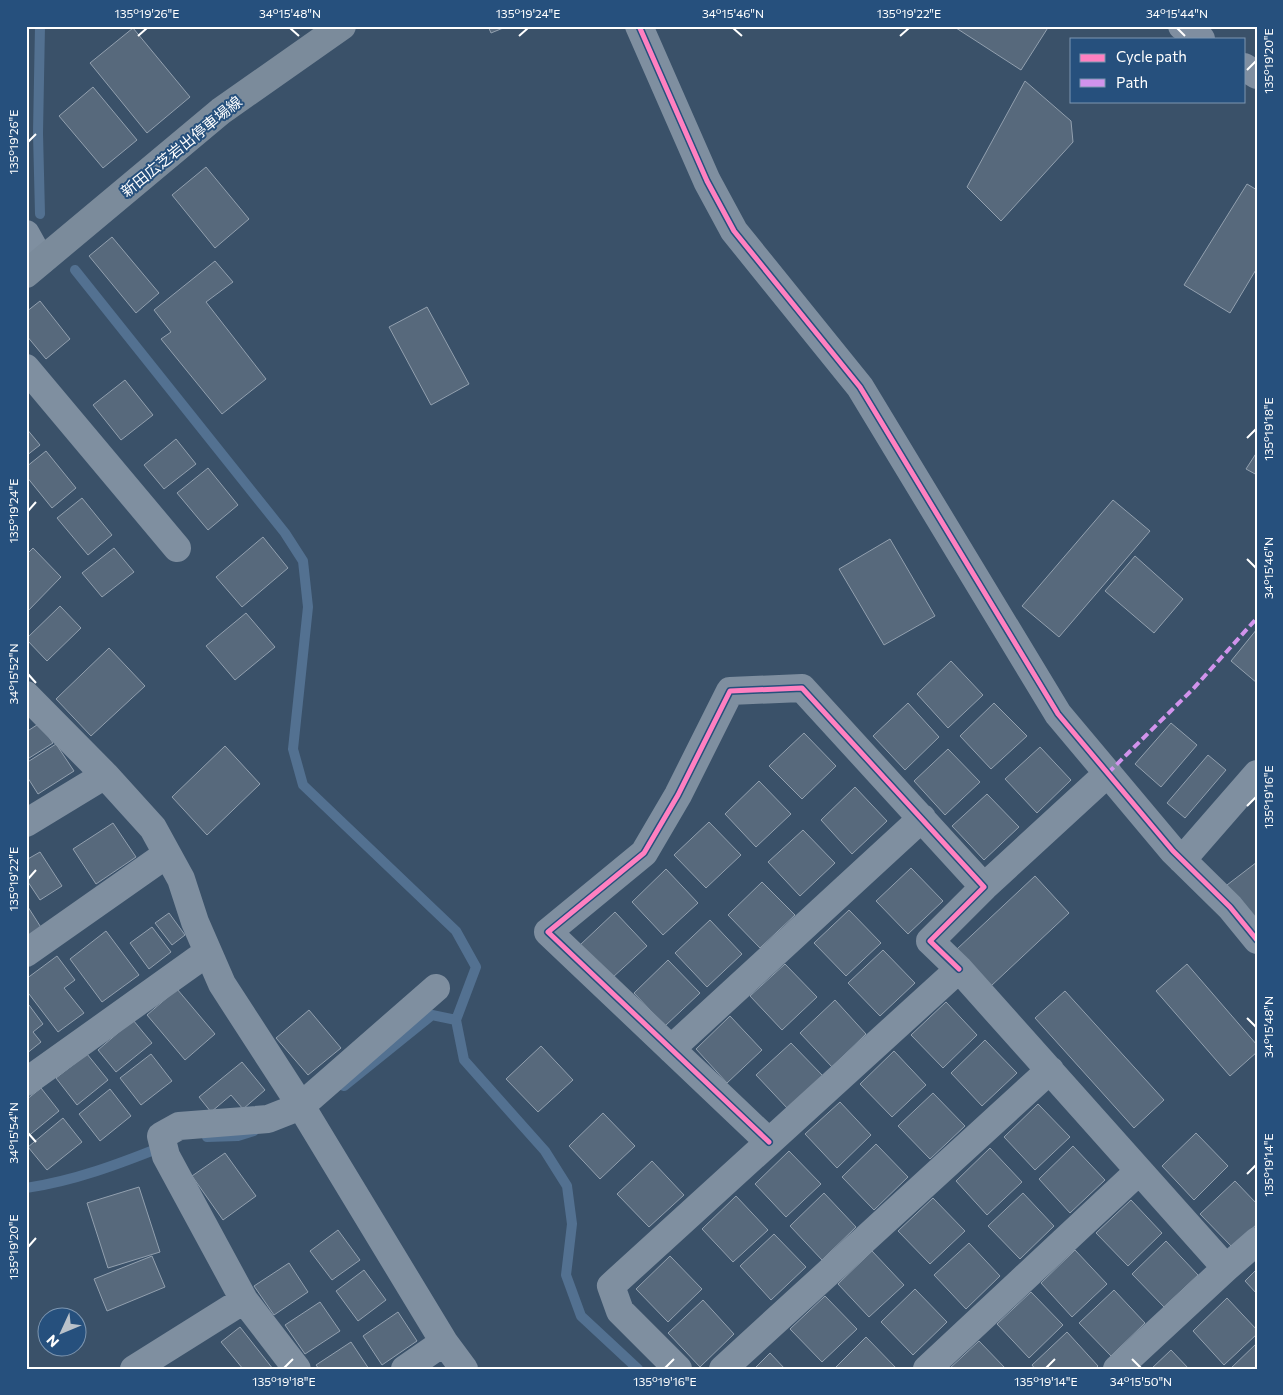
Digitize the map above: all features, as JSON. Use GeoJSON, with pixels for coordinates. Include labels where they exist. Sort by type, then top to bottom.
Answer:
{"type":"FeatureCollection","features":[{"type":"Feature","properties":{"kind":"highway"},"geometry":{"type":"LineString","coordinates":[[1182,26],[1200,38]]}},
{"type":"Feature","properties":{"kind":"highway"},"geometry":{"type":"LineString","coordinates":[[1246,68],[1257,75]]}},
{"type":"Feature","properties":{"kind":"main road","name":"新田広芝岩出停車場線"},"geometry":{"type":"LineString","coordinates":[[34,267],[221,111],[342,26]]}},
{"type":"Feature","properties":{"kind":"street"},"geometry":{"type":"LineString","coordinates":[[638,26],[707,181],[734,231],[860,387],[1058,714],[1182,860],[1230,907],[1257,940]]}},
{"type":"Feature","properties":{"kind":"street"},"geometry":{"type":"LineString","coordinates":[[26,234],[34,267]]}},
{"type":"Feature","properties":{"kind":"street"},"geometry":{"type":"LineString","coordinates":[[26,368],[176,548]]}},
{"type":"Feature","properties":{"kind":"street"},"geometry":{"type":"LineString","coordinates":[[769,1142],[548,932],[644,853],[678,795],[730,691],[802,688],[984,886]]}},
{"type":"Feature","properties":{"kind":"street"},"geometry":{"type":"LineString","coordinates":[[26,694],[105,775],[153,828],[181,878],[195,922],[222,984],[301,1106],[444,1342],[464,1369]]}},
{"type":"Feature","properties":{"kind":"street"},"geometry":{"type":"LineString","coordinates":[[1108,774],[984,886],[930,941],[959,969],[1226,1268]]}},
{"type":"Feature","properties":{"kind":"street"},"geometry":{"type":"LineString","coordinates":[[26,823],[105,775]]}},
{"type":"Feature","properties":{"kind":"street"},"geometry":{"type":"LineString","coordinates":[[1182,860],[1256,777]]}},
{"type":"Feature","properties":{"kind":"street"},"geometry":{"type":"LineString","coordinates":[[671,1049],[922,818]]}},
{"type":"Feature","properties":{"kind":"street"},"geometry":{"type":"LineString","coordinates":[[26,953],[168,854]]}},
{"type":"Feature","properties":{"kind":"street"},"geometry":{"type":"LineString","coordinates":[[26,1082],[208,952]]}},
{"type":"Feature","properties":{"kind":"street"},"geometry":{"type":"LineString","coordinates":[[678,1369],[620,1311],[611,1286],[959,969]]}},
{"type":"Feature","properties":{"kind":"street"},"geometry":{"type":"LineString","coordinates":[[297,1369],[244,1300],[166,1156],[161,1136],[179,1126],[268,1119],[301,1106],[436,988]]}},
{"type":"Feature","properties":{"kind":"street"},"geometry":{"type":"LineString","coordinates":[[723,1369],[1050,1070]]}},
{"type":"Feature","properties":{"kind":"street"},"geometry":{"type":"LineString","coordinates":[[927,1369],[1139,1171]]}},
{"type":"Feature","properties":{"kind":"street"},"geometry":{"type":"LineString","coordinates":[[1117,1369],[1257,1241]]}},
{"type":"Feature","properties":{"kind":"street"},"geometry":{"type":"LineString","coordinates":[[134,1369],[244,1300]]}},
{"type":"Feature","properties":{"kind":"street"},"geometry":{"type":"LineString","coordinates":[[405,1369],[444,1342]]}},
{"type":"Feature","properties":{"kind":"building"},"geometry":{"type":"Polygon","coordinates":[[[488,26],[508,26],[491,33],[488,26]]]}},
{"type":"Feature","properties":{"kind":"building"},"geometry":{"type":"Polygon","coordinates":[[[953,26],[1049,26],[1021,70],[953,26]]]}},
{"type":"Feature","properties":{"kind":"building"},"geometry":{"type":"Polygon","coordinates":[[[133,28],[190,97],[147,133],[90,63],[133,28]]]}},
{"type":"Feature","properties":{"kind":"building"},"geometry":{"type":"Polygon","coordinates":[[[1025,81],[1071,121],[1073,142],[1001,221],[967,187],[1025,81]]]}},
{"type":"Feature","properties":{"kind":"building"},"geometry":{"type":"Polygon","coordinates":[[[93,87],[137,140],[103,168],[59,116],[93,87]]]}},
{"type":"Feature","properties":{"kind":"building"},"geometry":{"type":"Polygon","coordinates":[[[206,167],[249,219],[215,248],[172,195],[206,167]]]}},
{"type":"Feature","properties":{"kind":"building"},"geometry":{"type":"Polygon","coordinates":[[[1247,184],[1257,190],[1257,268],[1230,313],[1184,285],[1247,184]]]}},
{"type":"Feature","properties":{"kind":"building"},"geometry":{"type":"Polygon","coordinates":[[[112,237],[159,293],[136,313],[89,256],[112,237]]]}},
{"type":"Feature","properties":{"kind":"building"},"geometry":{"type":"Polygon","coordinates":[[[215,261],[233,282],[206,302],[266,379],[222,414],[161,339],[171,332],[154,310],[215,261]]]}},
{"type":"Feature","properties":{"kind":"building"},"geometry":{"type":"Polygon","coordinates":[[[40,301],[70,339],[46,359],[26,335],[26,312],[40,301]]]}},
{"type":"Feature","properties":{"kind":"building"},"geometry":{"type":"Polygon","coordinates":[[[427,307],[469,384],[431,405],[389,327],[427,307]]]}},
{"type":"Feature","properties":{"kind":"building"},"geometry":{"type":"Polygon","coordinates":[[[125,380],[153,415],[121,440],[93,405],[125,380]]]}},
{"type":"Feature","properties":{"kind":"building"},"geometry":{"type":"Polygon","coordinates":[[[26,428],[40,445],[26,456],[26,428]]]}},
{"type":"Feature","properties":{"kind":"building"},"geometry":{"type":"Polygon","coordinates":[[[176,439],[196,464],[164,489],[144,465],[176,439]]]}},
{"type":"Feature","properties":{"kind":"building"},"geometry":{"type":"Polygon","coordinates":[[[46,451],[76,488],[52,508],[26,476],[26,467],[46,451]]]}},
{"type":"Feature","properties":{"kind":"building"},"geometry":{"type":"Polygon","coordinates":[[[1257,452],[1257,475],[1246,469],[1257,452]]]}},
{"type":"Feature","properties":{"kind":"building"},"geometry":{"type":"Polygon","coordinates":[[[208,468],[238,505],[208,530],[177,493],[208,468]]]}},
{"type":"Feature","properties":{"kind":"building"},"geometry":{"type":"Polygon","coordinates":[[[82,498],[112,535],[88,555],[57,518],[82,498]]]}},
{"type":"Feature","properties":{"kind":"building"},"geometry":{"type":"Polygon","coordinates":[[[1113,500],[1150,531],[1059,637],[1022,606],[1113,500]]]}},
{"type":"Feature","properties":{"kind":"building"},"geometry":{"type":"Polygon","coordinates":[[[263,537],[288,568],[242,607],[216,577],[263,537]]]}},
{"type":"Feature","properties":{"kind":"building"},"geometry":{"type":"Polygon","coordinates":[[[890,539],[935,616],[884,645],[839,569],[890,539]]]}},
{"type":"Feature","properties":{"kind":"building"},"geometry":{"type":"Polygon","coordinates":[[[33,548],[61,577],[26,613],[26,555],[33,548]]]}},
{"type":"Feature","properties":{"kind":"building"},"geometry":{"type":"Polygon","coordinates":[[[114,548],[134,572],[102,597],[82,573],[114,548]]]}},
{"type":"Feature","properties":{"kind":"building"},"geometry":{"type":"Polygon","coordinates":[[[1135,556],[1183,599],[1154,633],[1105,591],[1135,556]]]}},
{"type":"Feature","properties":{"kind":"building"},"geometry":{"type":"Polygon","coordinates":[[[60,606],[81,628],[47,661],[26,639],[60,606]]]}},
{"type":"Feature","properties":{"kind":"building"},"geometry":{"type":"Polygon","coordinates":[[[246,613],[275,647],[235,680],[206,646],[246,613]]]}},
{"type":"Feature","properties":{"kind":"building"},"geometry":{"type":"Polygon","coordinates":[[[1257,629],[1257,683],[1231,661],[1257,629]]]}},
{"type":"Feature","properties":{"kind":"building"},"geometry":{"type":"Polygon","coordinates":[[[109,648],[145,686],[91,736],[56,699],[109,648]]]}},
{"type":"Feature","properties":{"kind":"building"},"geometry":{"type":"Polygon","coordinates":[[[951,661],[983,695],[948,728],[917,694],[951,661]]]}},
{"type":"Feature","properties":{"kind":"building"},"geometry":{"type":"Polygon","coordinates":[[[908,703],[939,737],[905,770],[873,736],[908,703]]]}},
{"type":"Feature","properties":{"kind":"building"},"geometry":{"type":"Polygon","coordinates":[[[994,703],[1027,736],[991,769],[960,736],[994,703]]]}},
{"type":"Feature","properties":{"kind":"building"},"geometry":{"type":"Polygon","coordinates":[[[40,723],[53,743],[26,760],[26,732],[40,723]]]}},
{"type":"Feature","properties":{"kind":"building"},"geometry":{"type":"Polygon","coordinates":[[[1171,723],[1197,745],[1161,787],[1135,764],[1171,723]]]}},
{"type":"Feature","properties":{"kind":"building"},"geometry":{"type":"Polygon","coordinates":[[[804,733],[836,766],[802,799],[769,766],[804,733]]]}},
{"type":"Feature","properties":{"kind":"building"},"geometry":{"type":"Polygon","coordinates":[[[56,744],[74,771],[38,794],[26,775],[26,763],[56,744]]]}},
{"type":"Feature","properties":{"kind":"building"},"geometry":{"type":"Polygon","coordinates":[[[225,746],[260,784],[207,835],[172,797],[225,746]]]}},
{"type":"Feature","properties":{"kind":"building"},"geometry":{"type":"Polygon","coordinates":[[[1040,747],[1071,780],[1037,813],[1005,779],[1040,747]]]}},
{"type":"Feature","properties":{"kind":"building"},"geometry":{"type":"Polygon","coordinates":[[[948,749],[980,782],[945,815],[914,781],[948,749]]]}},
{"type":"Feature","properties":{"kind":"building"},"geometry":{"type":"Polygon","coordinates":[[[1208,755],[1226,770],[1185,818],[1167,803],[1208,755]]]}},
{"type":"Feature","properties":{"kind":"building"},"geometry":{"type":"Polygon","coordinates":[[[759,781],[791,814],[756,847],[725,814],[759,781]]]}},
{"type":"Feature","properties":{"kind":"building"},"geometry":{"type":"Polygon","coordinates":[[[855,787],[887,821],[852,854],[821,820],[855,787]]]}},
{"type":"Feature","properties":{"kind":"building"},"geometry":{"type":"Polygon","coordinates":[[[987,794],[1019,827],[984,860],[952,826],[987,794]]]}},
{"type":"Feature","properties":{"kind":"building"},"geometry":{"type":"Polygon","coordinates":[[[709,822],[741,855],[706,888],[674,855],[709,822]]]}},
{"type":"Feature","properties":{"kind":"building"},"geometry":{"type":"Polygon","coordinates":[[[113,823],[136,857],[96,884],[73,849],[113,823]]]}},
{"type":"Feature","properties":{"kind":"building"},"geometry":{"type":"Polygon","coordinates":[[[803,830],[835,863],[800,896],[768,862],[803,830]]]}},
{"type":"Feature","properties":{"kind":"building"},"geometry":{"type":"Polygon","coordinates":[[[40,852],[62,886],[40,900],[26,879],[26,860],[40,852]]]}},
{"type":"Feature","properties":{"kind":"building"},"geometry":{"type":"Polygon","coordinates":[[[1257,862],[1257,922],[1227,885],[1257,862]]]}},
{"type":"Feature","properties":{"kind":"building"},"geometry":{"type":"Polygon","coordinates":[[[911,868],[943,901],[908,934],[876,901],[911,868]]]}},
{"type":"Feature","properties":{"kind":"building"},"geometry":{"type":"Polygon","coordinates":[[[666,869],[698,903],[663,935],[632,902],[666,869]]]}},
{"type":"Feature","properties":{"kind":"building"},"geometry":{"type":"Polygon","coordinates":[[[1035,876],[1069,913],[991,986],[957,949],[1035,876]]]}},
{"type":"Feature","properties":{"kind":"building"},"geometry":{"type":"Polygon","coordinates":[[[762,882],[795,915],[760,948],[728,915],[762,882]]]}},
{"type":"Feature","properties":{"kind":"building"},"geometry":{"type":"Polygon","coordinates":[[[28,907],[42,929],[26,939],[26,908],[28,907]]]}},
{"type":"Feature","properties":{"kind":"building"},"geometry":{"type":"Polygon","coordinates":[[[849,910],[881,943],[846,976],[814,943],[849,910]]]}},
{"type":"Feature","properties":{"kind":"building"},"geometry":{"type":"Polygon","coordinates":[[[615,912],[647,946],[612,978],[580,945],[615,912]]]}},
{"type":"Feature","properties":{"kind":"building"},"geometry":{"type":"Polygon","coordinates":[[[169,913],[185,935],[172,945],[155,923],[169,913]]]}},
{"type":"Feature","properties":{"kind":"building"},"geometry":{"type":"Polygon","coordinates":[[[710,920],[742,954],[707,987],[675,953],[710,920]]]}},
{"type":"Feature","properties":{"kind":"building"},"geometry":{"type":"Polygon","coordinates":[[[152,927],[171,952],[149,969],[130,943],[152,927]]]}},
{"type":"Feature","properties":{"kind":"building"},"geometry":{"type":"Polygon","coordinates":[[[106,931],[139,975],[102,1002],[70,959],[106,931]]]}},
{"type":"Feature","properties":{"kind":"building"},"geometry":{"type":"Polygon","coordinates":[[[883,950],[915,983],[880,1016],[848,983],[883,950]]]}},
{"type":"Feature","properties":{"kind":"building"},"geometry":{"type":"Polygon","coordinates":[[[57,956],[75,980],[64,988],[84,1013],[58,1032],[26,990],[26,979],[57,956]]]}},
{"type":"Feature","properties":{"kind":"building"},"geometry":{"type":"Polygon","coordinates":[[[668,960],[700,993],[665,1026],[634,993],[668,960]]]}},
{"type":"Feature","properties":{"kind":"building"},"geometry":{"type":"Polygon","coordinates":[[[785,964],[817,997],[782,1030],[750,996],[785,964]]]}},
{"type":"Feature","properties":{"kind":"building"},"geometry":{"type":"Polygon","coordinates":[[[1187,964],[1257,1045],[1257,1052],[1230,1076],[1156,991],[1187,964]]]}},
{"type":"Feature","properties":{"kind":"building"},"geometry":{"type":"Polygon","coordinates":[[[177,989],[215,1034],[185,1060],[147,1015],[177,989]]]}},
{"type":"Feature","properties":{"kind":"building"},"geometry":{"type":"Polygon","coordinates":[[[1065,991],[1164,1100],[1134,1128],[1035,1018],[1065,991]]]}},
{"type":"Feature","properties":{"kind":"building"},"geometry":{"type":"Polygon","coordinates":[[[835,1000],[866,1034],[832,1067],[800,1033],[835,1000]]]}},
{"type":"Feature","properties":{"kind":"building"},"geometry":{"type":"Polygon","coordinates":[[[946,1002],[977,1035],[943,1068],[911,1035],[946,1002]]]}},
{"type":"Feature","properties":{"kind":"building"},"geometry":{"type":"Polygon","coordinates":[[[29,1005],[43,1024],[33,1032],[41,1042],[26,1054],[26,1007],[29,1005]]]}},
{"type":"Feature","properties":{"kind":"building"},"geometry":{"type":"Polygon","coordinates":[[[309,1010],[341,1048],[308,1075],[276,1038],[309,1010]]]}},
{"type":"Feature","properties":{"kind":"building"},"geometry":{"type":"Polygon","coordinates":[[[730,1016],[762,1050],[727,1083],[696,1049],[730,1016]]]}},
{"type":"Feature","properties":{"kind":"building"},"geometry":{"type":"Polygon","coordinates":[[[133,1020],[152,1043],[116,1072],[98,1050],[133,1020]]]}},
{"type":"Feature","properties":{"kind":"building"},"geometry":{"type":"Polygon","coordinates":[[[985,1040],[1017,1073],[982,1106],[951,1073],[985,1040]]]}},
{"type":"Feature","properties":{"kind":"building"},"geometry":{"type":"Polygon","coordinates":[[[791,1043],[823,1076],[788,1109],[756,1075],[791,1043]]]}},
{"type":"Feature","properties":{"kind":"building"},"geometry":{"type":"Polygon","coordinates":[[[541,1046],[573,1080],[538,1112],[506,1079],[541,1046]]]}},
{"type":"Feature","properties":{"kind":"building"},"geometry":{"type":"Polygon","coordinates":[[[894,1051],[926,1085],[892,1117],[860,1084],[894,1051]]]}},
{"type":"Feature","properties":{"kind":"building"},"geometry":{"type":"Polygon","coordinates":[[[87,1054],[108,1080],[77,1105],[56,1078],[87,1054]]]}},
{"type":"Feature","properties":{"kind":"building"},"geometry":{"type":"Polygon","coordinates":[[[151,1054],[172,1081],[141,1105],[120,1078],[151,1054]]]}},
{"type":"Feature","properties":{"kind":"building"},"geometry":{"type":"Polygon","coordinates":[[[242,1062],[265,1090],[243,1109],[231,1095],[211,1112],[199,1097],[242,1062]]]}},
{"type":"Feature","properties":{"kind":"building"},"geometry":{"type":"Polygon","coordinates":[[[41,1088],[59,1111],[26,1138],[26,1100],[41,1088]]]}},
{"type":"Feature","properties":{"kind":"building"},"geometry":{"type":"Polygon","coordinates":[[[110,1089],[131,1116],[100,1141],[79,1114],[110,1089]]]}},
{"type":"Feature","properties":{"kind":"building"},"geometry":{"type":"Polygon","coordinates":[[[933,1093],[965,1126],[930,1159],[898,1126],[933,1093]]]}},
{"type":"Feature","properties":{"kind":"building"},"geometry":{"type":"Polygon","coordinates":[[[840,1102],[871,1135],[837,1168],[805,1134],[840,1102]]]}},
{"type":"Feature","properties":{"kind":"building"},"geometry":{"type":"Polygon","coordinates":[[[1038,1104],[1070,1137],[1035,1170],[1004,1137],[1038,1104]]]}},
{"type":"Feature","properties":{"kind":"building"},"geometry":{"type":"Polygon","coordinates":[[[603,1113],[635,1146],[600,1179],[569,1146],[603,1113]]]}},
{"type":"Feature","properties":{"kind":"building"},"geometry":{"type":"Polygon","coordinates":[[[63,1118],[82,1142],[47,1170],[28,1147],[63,1118]]]}},
{"type":"Feature","properties":{"kind":"building"},"geometry":{"type":"Polygon","coordinates":[[[1196,1133],[1228,1166],[1194,1200],[1162,1166],[1196,1133]]]}},
{"type":"Feature","properties":{"kind":"building"},"geometry":{"type":"Polygon","coordinates":[[[876,1144],[908,1177],[874,1210],[842,1177],[876,1144]]]}},
{"type":"Feature","properties":{"kind":"building"},"geometry":{"type":"Polygon","coordinates":[[[1073,1146],[1105,1180],[1070,1213],[1039,1179],[1073,1146]]]}},
{"type":"Feature","properties":{"kind":"building"},"geometry":{"type":"Polygon","coordinates":[[[990,1148],[1022,1182],[987,1215],[956,1181],[990,1148]]]}},
{"type":"Feature","properties":{"kind":"building"},"geometry":{"type":"Polygon","coordinates":[[[789,1151],[821,1184],[786,1217],[755,1184],[789,1151]]]}},
{"type":"Feature","properties":{"kind":"building"},"geometry":{"type":"Polygon","coordinates":[[[225,1153],[256,1196],[223,1220],[192,1176],[225,1153]]]}},
{"type":"Feature","properties":{"kind":"building"},"geometry":{"type":"Polygon","coordinates":[[[652,1161],[684,1195],[649,1227],[617,1194],[652,1161]]]}},
{"type":"Feature","properties":{"kind":"building"},"geometry":{"type":"Polygon","coordinates":[[[1235,1181],[1257,1204],[1257,1224],[1232,1247],[1200,1214],[1235,1181]]]}},
{"type":"Feature","properties":{"kind":"building"},"geometry":{"type":"Polygon","coordinates":[[[139,1187],[160,1252],[108,1268],[87,1203],[139,1187]]]}},
{"type":"Feature","properties":{"kind":"building"},"geometry":{"type":"Polygon","coordinates":[[[824,1193],[856,1227],[822,1260],[790,1226],[824,1193]]]}},
{"type":"Feature","properties":{"kind":"building"},"geometry":{"type":"Polygon","coordinates":[[[1023,1193],[1054,1226],[1020,1259],[988,1226],[1023,1193]]]}},
{"type":"Feature","properties":{"kind":"building"},"geometry":{"type":"Polygon","coordinates":[[[736,1196],[768,1230],[733,1262],[702,1229],[736,1196]]]}},
{"type":"Feature","properties":{"kind":"building"},"geometry":{"type":"Polygon","coordinates":[[[933,1198],[965,1231],[930,1264],[898,1231],[933,1198]]]}},
{"type":"Feature","properties":{"kind":"building"},"geometry":{"type":"Polygon","coordinates":[[[1131,1200],[1162,1233],[1128,1266],[1096,1233],[1131,1200]]]}},
{"type":"Feature","properties":{"kind":"building"},"geometry":{"type":"Polygon","coordinates":[[[338,1230],[360,1260],[332,1280],[310,1251],[338,1230]]]}},
{"type":"Feature","properties":{"kind":"building"},"geometry":{"type":"Polygon","coordinates":[[[774,1234],[806,1267],[771,1300],[740,1266],[774,1234]]]}},
{"type":"Feature","properties":{"kind":"building"},"geometry":{"type":"Polygon","coordinates":[[[1166,1241],[1198,1275],[1164,1307],[1132,1274],[1166,1241]]]}},
{"type":"Feature","properties":{"kind":"building"},"geometry":{"type":"Polygon","coordinates":[[[969,1243],[1000,1276],[966,1309],[934,1275],[969,1243]]]}},
{"type":"Feature","properties":{"kind":"building"},"geometry":{"type":"Polygon","coordinates":[[[1075,1250],[1107,1284],[1072,1317],[1041,1283],[1075,1250]]]}},
{"type":"Feature","properties":{"kind":"building"},"geometry":{"type":"Polygon","coordinates":[[[872,1251],[904,1285],[869,1317],[838,1284],[872,1251]]]}},
{"type":"Feature","properties":{"kind":"building"},"geometry":{"type":"Polygon","coordinates":[[[152,1256],[165,1287],[107,1311],[94,1279],[152,1256]]]}},
{"type":"Feature","properties":{"kind":"building"},"geometry":{"type":"Polygon","coordinates":[[[670,1256],[702,1289],[668,1322],[636,1289],[670,1256]]]}},
{"type":"Feature","properties":{"kind":"building"},"geometry":{"type":"Polygon","coordinates":[[[289,1263],[308,1292],[274,1315],[254,1286],[289,1263]]]}},
{"type":"Feature","properties":{"kind":"building"},"geometry":{"type":"Polygon","coordinates":[[[1257,1269],[1257,1294],[1245,1281],[1257,1269]]]}},
{"type":"Feature","properties":{"kind":"building"},"geometry":{"type":"Polygon","coordinates":[[[364,1270],[386,1300],[358,1321],[336,1291],[364,1270]]]}},
{"type":"Feature","properties":{"kind":"building"},"geometry":{"type":"Polygon","coordinates":[[[915,1289],[947,1322],[913,1355],[881,1322],[915,1289]]]}},
{"type":"Feature","properties":{"kind":"building"},"geometry":{"type":"Polygon","coordinates":[[[1114,1290],[1145,1323],[1111,1356],[1079,1323],[1114,1290]]]}},
{"type":"Feature","properties":{"kind":"building"},"geometry":{"type":"Polygon","coordinates":[[[1031,1292],[1063,1325],[1029,1358],[997,1324],[1031,1292]]]}},
{"type":"Feature","properties":{"kind":"building"},"geometry":{"type":"Polygon","coordinates":[[[825,1296],[857,1329],[822,1362],[790,1329],[825,1296]]]}},
{"type":"Feature","properties":{"kind":"building"},"geometry":{"type":"Polygon","coordinates":[[[1227,1298],[1257,1330],[1257,1334],[1224,1365],[1193,1331],[1227,1298]]]}},
{"type":"Feature","properties":{"kind":"building"},"geometry":{"type":"Polygon","coordinates":[[[703,1300],[734,1334],[700,1367],[668,1333],[703,1300]]]}},
{"type":"Feature","properties":{"kind":"building"},"geometry":{"type":"Polygon","coordinates":[[[320,1302],[340,1331],[305,1354],[285,1325],[320,1302]]]}},
{"type":"Feature","properties":{"kind":"building"},"geometry":{"type":"Polygon","coordinates":[[[398,1312],[417,1341],[382,1365],[363,1336],[398,1312]]]}},
{"type":"Feature","properties":{"kind":"building"},"geometry":{"type":"Polygon","coordinates":[[[240,1327],[273,1369],[243,1369],[221,1342],[240,1327]]]}},
{"type":"Feature","properties":{"kind":"building"},"geometry":{"type":"Polygon","coordinates":[[[1067,1332],[1098,1366],[1095,1369],[1035,1369],[1032,1365],[1067,1332]]]}},
{"type":"Feature","properties":{"kind":"building"},"geometry":{"type":"Polygon","coordinates":[[[866,1337],[897,1369],[834,1369],[866,1337]]]}},
{"type":"Feature","properties":{"kind":"building"},"geometry":{"type":"Polygon","coordinates":[[[979,1341],[1006,1369],[949,1369],[979,1341]]]}},
{"type":"Feature","properties":{"kind":"building"},"geometry":{"type":"Polygon","coordinates":[[[351,1342],[369,1369],[319,1369],[316,1365],[351,1342]]]}},
{"type":"Feature","properties":{"kind":"building"},"geometry":{"type":"Polygon","coordinates":[[[1257,1343],[1257,1369],[1230,1369],[1257,1343]]]}},
{"type":"Feature","properties":{"kind":"building"},"geometry":{"type":"Polygon","coordinates":[[[1171,1350],[1189,1369],[1151,1369],[1171,1350]]]}},
{"type":"Feature","properties":{"kind":"building"},"geometry":{"type":"Polygon","coordinates":[[[770,1353],[785,1369],[754,1369],[770,1353]]]}},
{"type":"Feature","properties":{"kind":"waterway"},"geometry":{"type":"LineString","coordinates":[[40,26],[38,133],[40,214]]}},
{"type":"Feature","properties":{"kind":"waterway"},"geometry":{"type":"LineString","coordinates":[[75,270],[285,533],[303,561],[308,607],[293,749],[303,785],[456,931],[476,967],[456,1020],[464,1060],[545,1151],[567,1186],[572,1224],[566,1275],[581,1316],[638,1369]]}},
{"type":"Feature","properties":{"kind":"waterway"},"geometry":{"type":"LineString","coordinates":[[344,1086],[432,1015],[456,1020]]}},
{"type":"Feature","properties":{"kind":"waterway"},"geometry":{"type":"LineString","coordinates":[[207,1137],[238,1136],[254,1131]]}},
{"type":"Feature","properties":{"kind":"waterway"},"geometry":{"type":"LineString","coordinates":[[26,1188],[79,1176],[164,1146]]}},
{"type":"Feature","properties":{"kind":"marked path"},"geometry":{"type":"LineString","coordinates":[[1108,773],[1193,689],[1257,618]]}},
{"type":"Feature","properties":{"kind":"cycle path"},"geometry":{"type":"LineString","coordinates":[[639,26],[707,181],[734,231],[860,387],[1058,714],[1173,851],[1230,907],[1257,940]]}},
{"type":"Feature","properties":{"kind":"cycle path"},"geometry":{"type":"LineString","coordinates":[[769,1142],[548,932],[644,853],[678,795],[730,691],[802,688],[984,887],[930,941],[959,969]]}}]}
